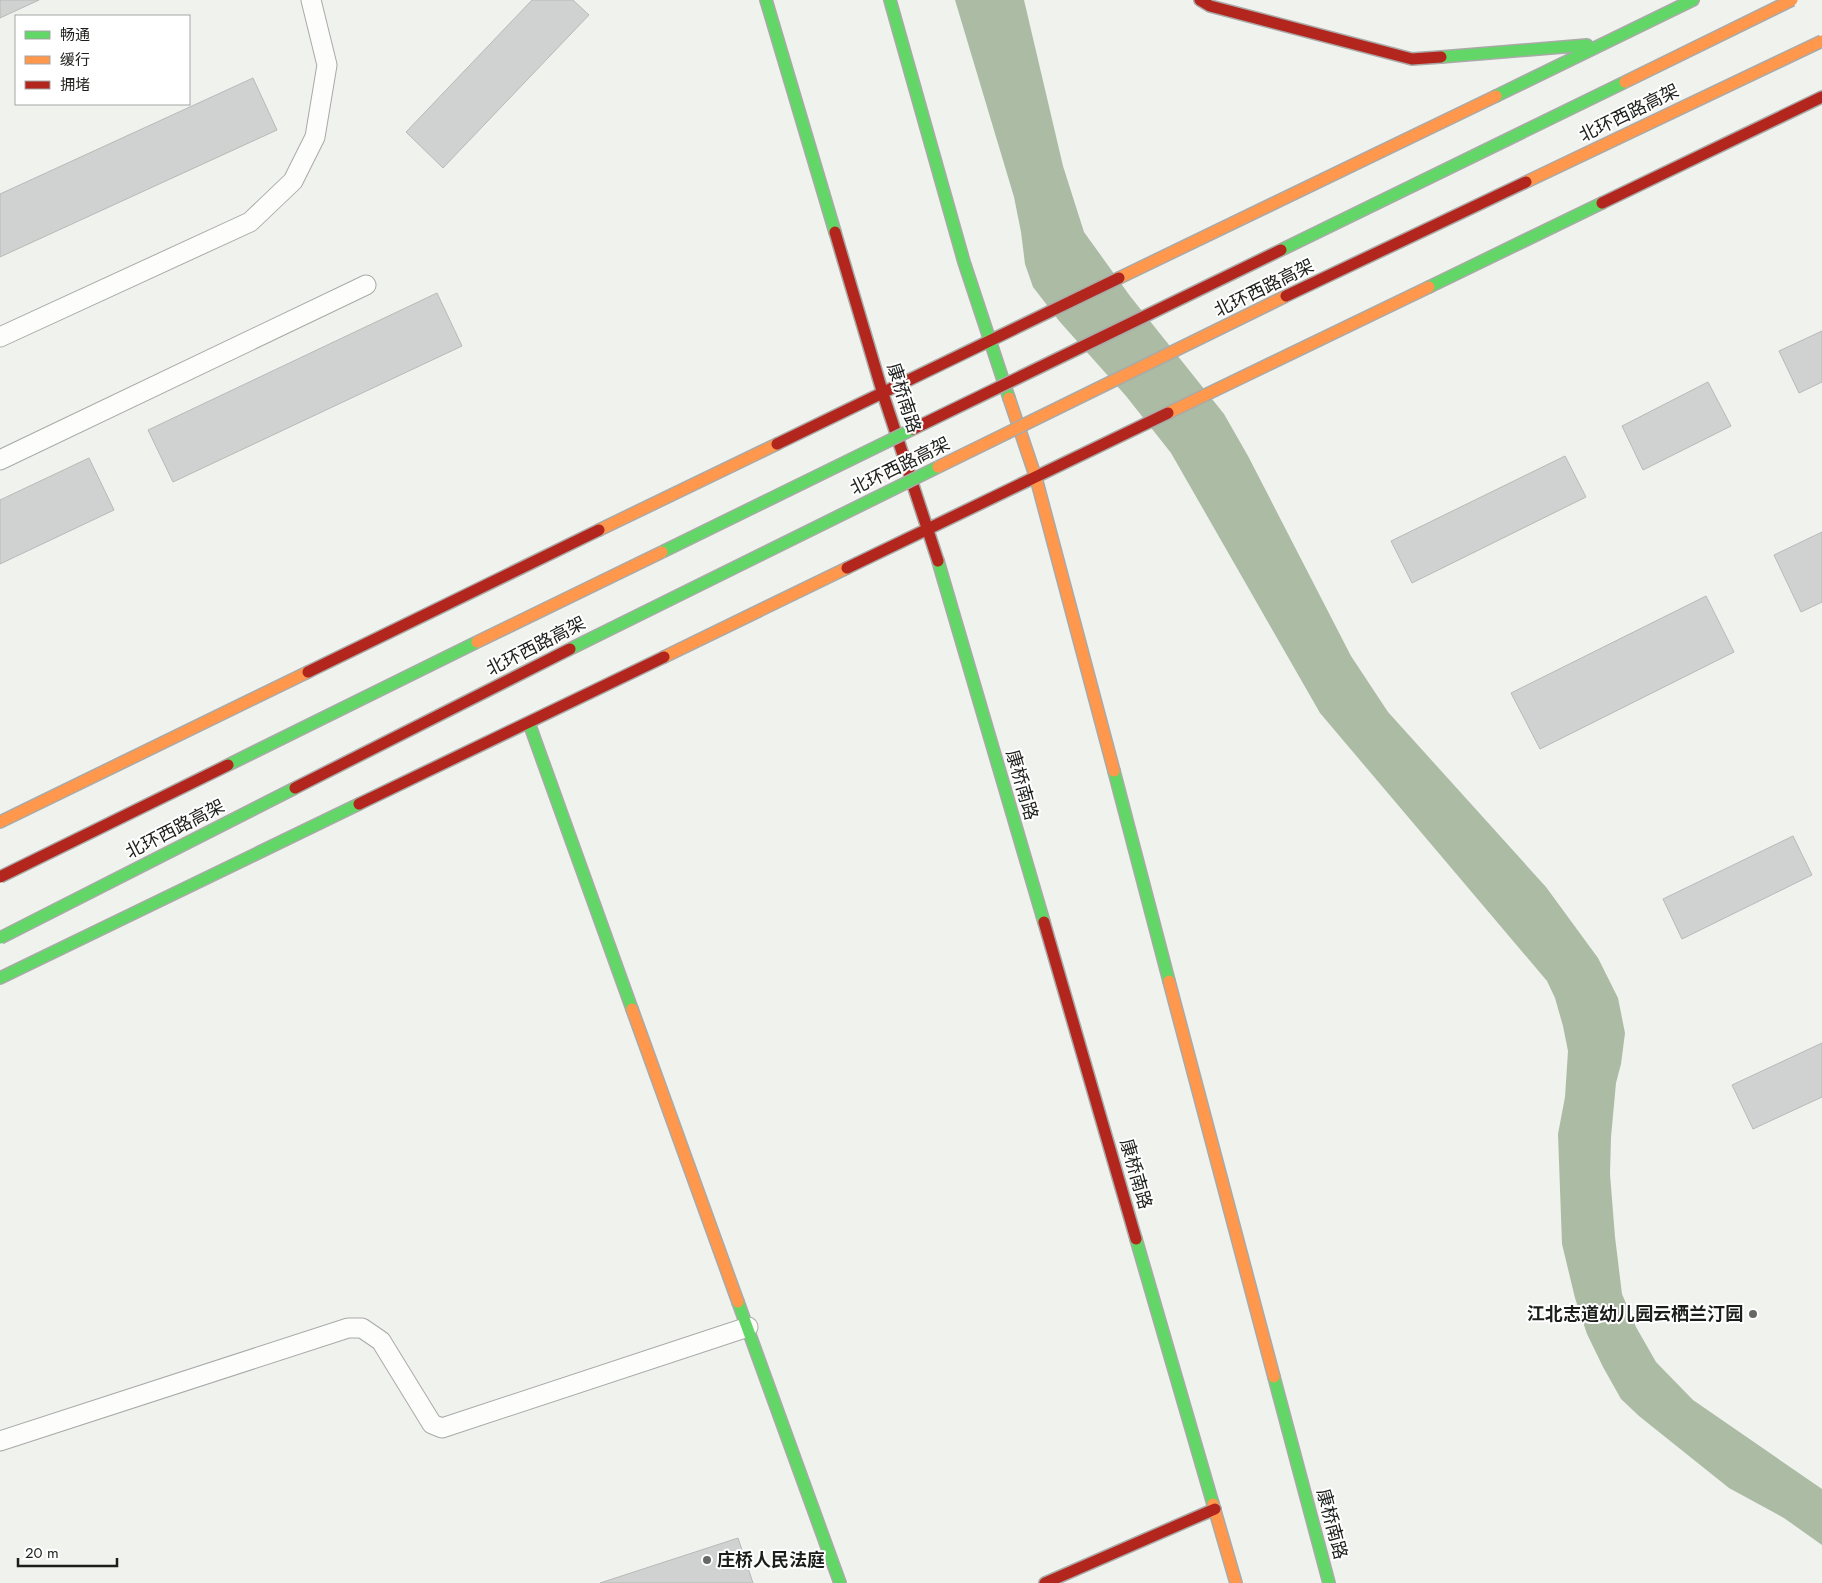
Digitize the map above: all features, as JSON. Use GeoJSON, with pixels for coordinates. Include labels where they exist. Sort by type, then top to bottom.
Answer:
{"type":"FeatureCollection","features":[{"type":"Feature","properties":{"kind":"main road","name":"康桥南路"},"geometry":{"type":"LineString","coordinates":[[766,0],[883,394],[929,529],[1236,1583]]}},
{"type":"Feature","properties":{"kind":"main road","name":"康桥南路"},"geometry":{"type":"LineString","coordinates":[[890,0],[964,262],[1036,478],[1329,1583]]}},
{"type":"Feature","properties":{"kind":"main road"},"geometry":{"type":"LineString","coordinates":[[1200,0],[1210,6],[1412,59],[1603,44]]}},
{"type":"Feature","properties":{"kind":"main road"},"geometry":{"type":"LineString","coordinates":[[0,822],[1693,0]]}},
{"type":"Feature","properties":{"kind":"main road","name":"北环西路高架"},"geometry":{"type":"LineString","coordinates":[[0,877],[492,634],[1792,0]]}},
{"type":"Feature","properties":{"kind":"main road","name":"北环西路高架"},"geometry":{"type":"LineString","coordinates":[[0,938],[628,619],[1300,290],[1822,41]]}},
{"type":"Feature","properties":{"kind":"main road"},"geometry":{"type":"LineString","coordinates":[[0,978],[1822,97]]}},
{"type":"Feature","properties":{"kind":"main road"},"geometry":{"type":"LineString","coordinates":[[529,723],[840,1583]]}},
{"type":"Feature","properties":{"kind":"main road"},"geometry":{"type":"LineString","coordinates":[[1046,1583],[1215,1509]]}},
{"type":"Feature","properties":{"kind":"lane"},"geometry":{"type":"LineString","coordinates":[[0,337],[250,222],[293,181],[316,137],[327,65],[311,0]]}},
{"type":"Feature","properties":{"kind":"lane"},"geometry":{"type":"LineString","coordinates":[[0,460],[366,286]]}},
{"type":"Feature","properties":{"kind":"lane"},"geometry":{"type":"LineString","coordinates":[[0,1441],[348,1328],[362,1328],[381,1341],[432,1424],[442,1428],[748,1327]]}},
{"type":"Feature","properties":{"kind":"shaded area"},"geometry":{"type":"Polygon","coordinates":[[[955,0],[1024,0],[1063,166],[1084,232],[1130,296],[1224,414],[1248,456],[1351,656],[1388,712],[1546,887],[1598,958],[1618,998],[1625,1033],[1621,1064],[1616,1083],[1610,1174],[1622,1294],[1636,1327],[1656,1362],[1693,1400],[1822,1489],[1822,1545],[1784,1518],[1729,1488],[1639,1416],[1621,1399],[1603,1367],[1587,1334],[1575,1298],[1562,1244],[1558,1134],[1565,1097],[1568,1051],[1555,998],[1547,981],[1320,713],[1171,453],[1126,396],[1060,322],[1033,287],[1025,264],[1014,197],[955,0]]]}},
{"type":"Feature","properties":{"kind":"building"},"geometry":{"type":"Polygon","coordinates":[[[0,0],[39,0],[0,18],[0,0]]]}},
{"type":"Feature","properties":{"kind":"building"},"geometry":{"type":"Polygon","coordinates":[[[532,0],[573,0],[589,15],[443,168],[406,132],[532,0]]]}},
{"type":"Feature","properties":{"kind":"building"},"geometry":{"type":"Polygon","coordinates":[[[253,78],[277,130],[0,257],[0,194],[253,78]]]}},
{"type":"Feature","properties":{"kind":"building"},"geometry":{"type":"Polygon","coordinates":[[[437,293],[462,346],[173,482],[148,430],[437,293]]]}},
{"type":"Feature","properties":{"kind":"building"},"geometry":{"type":"Polygon","coordinates":[[[1822,331],[1822,382],[1799,393],[1779,351],[1822,331]]]}},
{"type":"Feature","properties":{"kind":"building"},"geometry":{"type":"Polygon","coordinates":[[[1708,382],[1731,426],[1643,470],[1622,426],[1708,382]]]}},
{"type":"Feature","properties":{"kind":"building"},"geometry":{"type":"Polygon","coordinates":[[[1565,456],[1586,497],[1412,583],[1391,541],[1565,456]]]}},
{"type":"Feature","properties":{"kind":"building"},"geometry":{"type":"Polygon","coordinates":[[[89,458],[114,510],[0,564],[0,500],[89,458]]]}},
{"type":"Feature","properties":{"kind":"building"},"geometry":{"type":"Polygon","coordinates":[[[1822,532],[1822,602],[1801,612],[1774,555],[1822,532]]]}},
{"type":"Feature","properties":{"kind":"building"},"geometry":{"type":"Polygon","coordinates":[[[1706,596],[1734,652],[1540,749],[1511,693],[1706,596]]]}},
{"type":"Feature","properties":{"kind":"building"},"geometry":{"type":"Polygon","coordinates":[[[1793,836],[1812,875],[1682,939],[1663,899],[1793,836]]]}},
{"type":"Feature","properties":{"kind":"building"},"geometry":{"type":"Polygon","coordinates":[[[1822,1043],[1822,1097],[1753,1129],[1732,1085],[1822,1043]]]}},
{"type":"Feature","properties":{"kind":"building","name":"庄桥人民法庭"},"geometry":{"type":"Polygon","coordinates":[[[738,1538],[753,1583],[600,1583],[738,1538]]]}},
{"type":"Feature","properties":{"kind":"traffic: fast"},"geometry":{"type":"LineString","coordinates":[[766,0],[835,232]]}},
{"type":"Feature","properties":{"kind":"traffic: fast"},"geometry":{"type":"LineString","coordinates":[[890,0],[964,262],[1009,398]]}},
{"type":"Feature","properties":{"kind":"traffic: fast"},"geometry":{"type":"LineString","coordinates":[[1496,96],[1693,0]]}},
{"type":"Feature","properties":{"kind":"traffic: fast"},"geometry":{"type":"LineString","coordinates":[[1441,57],[1587,45]]}},
{"type":"Feature","properties":{"kind":"traffic: fast"},"geometry":{"type":"LineString","coordinates":[[1281,250],[1625,82]]}},
{"type":"Feature","properties":{"kind":"traffic: fast"},"geometry":{"type":"LineString","coordinates":[[1429,287],[1602,203]]}},
{"type":"Feature","properties":{"kind":"traffic: fast"},"geometry":{"type":"LineString","coordinates":[[662,552],[913,429]]}},
{"type":"Feature","properties":{"kind":"traffic: fast"},"geometry":{"type":"LineString","coordinates":[[570,649],[938,467]]}},
{"type":"Feature","properties":{"kind":"traffic: fast"},"geometry":{"type":"LineString","coordinates":[[938,561],[1044,922]]}},
{"type":"Feature","properties":{"kind":"traffic: fast"},"geometry":{"type":"LineString","coordinates":[[228,765],[477,642]]}},
{"type":"Feature","properties":{"kind":"traffic: fast"},"geometry":{"type":"LineString","coordinates":[[529,723],[632,1009]]}},
{"type":"Feature","properties":{"kind":"traffic: fast"},"geometry":{"type":"LineString","coordinates":[[1114,771],[1169,981]]}},
{"type":"Feature","properties":{"kind":"traffic: fast"},"geometry":{"type":"LineString","coordinates":[[0,938],[295,788]]}},
{"type":"Feature","properties":{"kind":"traffic: fast"},"geometry":{"type":"LineString","coordinates":[[0,978],[359,804]]}},
{"type":"Feature","properties":{"kind":"traffic: fast"},"geometry":{"type":"LineString","coordinates":[[1136,1239],[1213,1504]]}},
{"type":"Feature","properties":{"kind":"traffic: fast"},"geometry":{"type":"LineString","coordinates":[[738,1302],[840,1583]]}},
{"type":"Feature","properties":{"kind":"traffic: fast"},"geometry":{"type":"LineString","coordinates":[[1274,1377],[1329,1583]]}},
{"type":"Feature","properties":{"kind":"traffic: slow"},"geometry":{"type":"LineString","coordinates":[[1625,82],[1792,0]]}},
{"type":"Feature","properties":{"kind":"traffic: slow"},"geometry":{"type":"LineString","coordinates":[[1526,182],[1822,41]]}},
{"type":"Feature","properties":{"kind":"traffic: slow"},"geometry":{"type":"LineString","coordinates":[[1119,278],[1496,96]]}},
{"type":"Feature","properties":{"kind":"traffic: slow"},"geometry":{"type":"LineString","coordinates":[[1168,413],[1429,287]]}},
{"type":"Feature","properties":{"kind":"traffic: slow"},"geometry":{"type":"LineString","coordinates":[[938,467],[1286,296]]}},
{"type":"Feature","properties":{"kind":"traffic: slow"},"geometry":{"type":"LineString","coordinates":[[1009,398],[1036,478],[1114,771]]}},
{"type":"Feature","properties":{"kind":"traffic: slow"},"geometry":{"type":"LineString","coordinates":[[599,530],[777,444]]}},
{"type":"Feature","properties":{"kind":"traffic: slow"},"geometry":{"type":"LineString","coordinates":[[477,642],[662,552]]}},
{"type":"Feature","properties":{"kind":"traffic: slow"},"geometry":{"type":"LineString","coordinates":[[664,657],[847,568]]}},
{"type":"Feature","properties":{"kind":"traffic: slow"},"geometry":{"type":"LineString","coordinates":[[0,822],[308,672]]}},
{"type":"Feature","properties":{"kind":"traffic: slow"},"geometry":{"type":"LineString","coordinates":[[1169,981],[1274,1377]]}},
{"type":"Feature","properties":{"kind":"traffic: slow"},"geometry":{"type":"LineString","coordinates":[[632,1009],[738,1302]]}},
{"type":"Feature","properties":{"kind":"traffic: slow"},"geometry":{"type":"LineString","coordinates":[[1213,1504],[1236,1583]]}},
{"type":"Feature","properties":{"kind":"traffic: jam"},"geometry":{"type":"LineString","coordinates":[[1200,0],[1210,6],[1412,59],[1441,57]]}},
{"type":"Feature","properties":{"kind":"traffic: jam"},"geometry":{"type":"LineString","coordinates":[[1602,203],[1822,97]]}},
{"type":"Feature","properties":{"kind":"traffic: jam"},"geometry":{"type":"LineString","coordinates":[[1286,296],[1526,182]]}},
{"type":"Feature","properties":{"kind":"traffic: jam"},"geometry":{"type":"LineString","coordinates":[[835,232],[883,394],[938,561]]}},
{"type":"Feature","properties":{"kind":"traffic: jam"},"geometry":{"type":"LineString","coordinates":[[913,429],[1281,250]]}},
{"type":"Feature","properties":{"kind":"traffic: jam"},"geometry":{"type":"LineString","coordinates":[[777,444],[1119,278]]}},
{"type":"Feature","properties":{"kind":"traffic: jam"},"geometry":{"type":"LineString","coordinates":[[847,568],[1168,413]]}},
{"type":"Feature","properties":{"kind":"traffic: jam"},"geometry":{"type":"LineString","coordinates":[[308,672],[599,530]]}},
{"type":"Feature","properties":{"kind":"traffic: jam"},"geometry":{"type":"LineString","coordinates":[[295,788],[570,649]]}},
{"type":"Feature","properties":{"kind":"traffic: jam"},"geometry":{"type":"LineString","coordinates":[[359,804],[664,657]]}},
{"type":"Feature","properties":{"kind":"traffic: jam"},"geometry":{"type":"LineString","coordinates":[[0,877],[228,765]]}},
{"type":"Feature","properties":{"kind":"traffic: jam"},"geometry":{"type":"LineString","coordinates":[[1044,922],[1136,1239]]}},
{"type":"Feature","properties":{"kind":"traffic: jam"},"geometry":{"type":"LineString","coordinates":[[1045,1583],[1215,1509]]}},
{"type":"Feature","properties":{"kind":"place","name":"江北志道幼儿园云栖兰汀园"},"geometry":{"type":"Point","coordinates":[1753,1314]}},
{"type":"Feature","properties":{"kind":"place","name":"庄桥人民法庭"},"geometry":{"type":"Point","coordinates":[707,1560]}}]}
